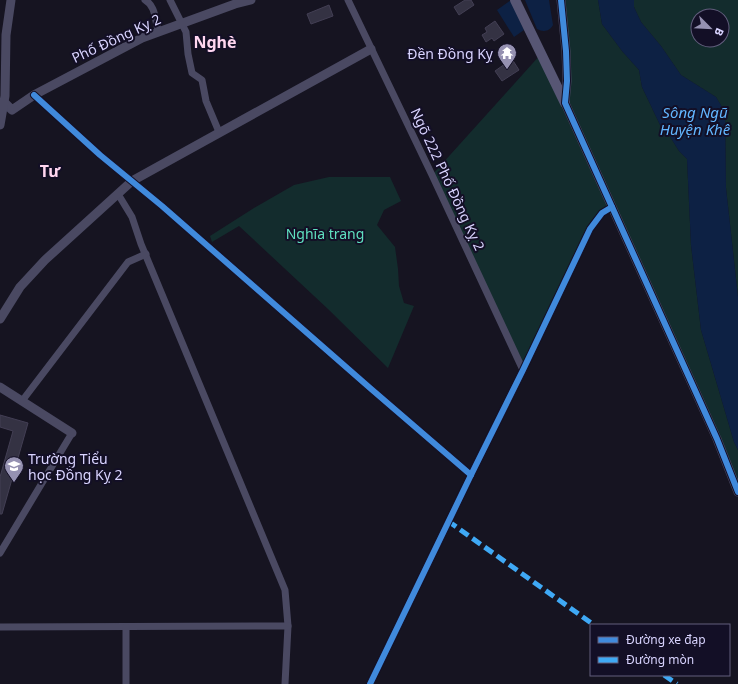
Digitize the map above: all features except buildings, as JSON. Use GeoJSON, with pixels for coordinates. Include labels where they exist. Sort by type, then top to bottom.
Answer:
{"type":"FeatureCollection","features":[{"type":"Feature","properties":{"kind":"main road"},"geometry":{"type":"LineString","coordinates":[[515,0],[565,103]]}},
{"type":"Feature","properties":{"kind":"street"},"geometry":{"type":"LineString","coordinates":[[0,125],[2,103],[3,31],[10,0]]}},
{"type":"Feature","properties":{"kind":"street"},"geometry":{"type":"LineString","coordinates":[[145,0],[150,3],[155,12],[156,24],[159,32]]}},
{"type":"Feature","properties":{"kind":"street"},"geometry":{"type":"LineString","coordinates":[[170,0],[186,32],[188,54],[192,73],[202,80],[206,101],[219,132]]}},
{"type":"Feature","properties":{"kind":"street","name":"Phố Đồng Kỵ 2"},"geometry":{"type":"LineString","coordinates":[[2,103],[12,110],[34,95],[142,38],[235,4],[250,0]]}},
{"type":"Feature","properties":{"kind":"street","name":"Ngõ 222 Phố Đồng Kỵ 2"},"geometry":{"type":"LineString","coordinates":[[348,0],[523,370]]}},
{"type":"Feature","properties":{"kind":"street"},"geometry":{"type":"LineString","coordinates":[[561,0],[566,51],[567,81],[565,103],[717,439],[738,492]]}},
{"type":"Feature","properties":{"kind":"street"},"geometry":{"type":"LineString","coordinates":[[0,319],[20,287],[45,260],[132,181],[371,49]]}},
{"type":"Feature","properties":{"kind":"street"},"geometry":{"type":"LineString","coordinates":[[34,95],[100,155],[132,181],[471,475]]}},
{"type":"Feature","properties":{"kind":"street"},"geometry":{"type":"LineString","coordinates":[[118,194],[132,217],[285,590],[288,626],[286,684]]}},
{"type":"Feature","properties":{"kind":"street"},"geometry":{"type":"LineString","coordinates":[[370,684],[590,229],[602,213],[612,207]]}},
{"type":"Feature","properties":{"kind":"street"},"geometry":{"type":"LineString","coordinates":[[22,401],[128,262],[146,254]]}},
{"type":"Feature","properties":{"kind":"street"},"geometry":{"type":"LineString","coordinates":[[0,387],[72,433],[0,552]]}},
{"type":"Feature","properties":{"kind":"street"},"geometry":{"type":"LineString","coordinates":[[0,627],[288,626]]}},
{"type":"Feature","properties":{"kind":"street"},"geometry":{"type":"LineString","coordinates":[[126,627],[126,684]]}},
{"type":"Feature","properties":{"kind":"green space"},"geometry":{"type":"Polygon","coordinates":[[[561,0],[598,0],[602,24],[622,51],[639,70],[642,87],[661,127],[687,159],[691,245],[701,330],[734,442],[738,450],[738,492],[612,207],[598,217],[523,370],[432,175],[541,54],[565,102],[561,0]]]}},
{"type":"Feature","properties":{"kind":"green space"},"geometry":{"type":"Polygon","coordinates":[[[634,0],[738,0],[738,297],[726,188],[725,112],[716,97],[681,75],[661,46],[641,22],[634,7],[634,0]]]}},
{"type":"Feature","properties":{"kind":"green space","name":"Nghĩa trang"},"geometry":{"type":"Polygon","coordinates":[[[329,177],[390,177],[401,201],[384,210],[377,225],[395,247],[399,286],[404,303],[414,306],[388,368],[328,309],[239,226],[212,242],[210,236],[294,185],[329,177]]]}},
{"type":"Feature","properties":{"kind":"water"},"geometry":{"type":"Polygon","coordinates":[[[511,0],[524,30],[514,37],[497,10],[511,0]]]}},
{"type":"Feature","properties":{"kind":"water"},"geometry":{"type":"Polygon","coordinates":[[[525,0],[549,0],[553,25],[550,29],[541,31],[537,29],[525,0]]]}},
{"type":"Feature","properties":{"kind":"water","name":"Sông Ngũ Huyện Khê"},"geometry":{"type":"Polygon","coordinates":[[[598,0],[634,0],[634,7],[641,22],[661,46],[681,75],[716,97],[725,112],[726,188],[738,297],[738,450],[734,442],[701,330],[691,245],[687,159],[661,127],[642,87],[639,70],[622,51],[602,24],[598,0]]]}},
{"type":"Feature","properties":{"kind":"marked path"},"geometry":{"type":"LineString","coordinates":[[448,521],[593,624]]}},
{"type":"Feature","properties":{"kind":"marked path"},"geometry":{"type":"LineString","coordinates":[[665,676],[677,684]]}},
{"type":"Feature","properties":{"kind":"cycle path"},"geometry":{"type":"LineString","coordinates":[[561,0],[566,51],[567,81],[565,103],[717,439],[738,492]]}},
{"type":"Feature","properties":{"kind":"cycle path"},"geometry":{"type":"LineString","coordinates":[[34,95],[100,155],[162,206],[471,475]]}},
{"type":"Feature","properties":{"kind":"cycle path"},"geometry":{"type":"LineString","coordinates":[[370,684],[590,229],[602,213],[612,207]]}},
{"type":"Feature","properties":{"kind":"place","name":"Đền Đồng Kỵ"},"geometry":{"type":"Point","coordinates":[507,70]}},
{"type":"Feature","properties":{"kind":"place","name":"Trường Tiểu học Đồng Kỵ 2"},"geometry":{"type":"Point","coordinates":[14,483]}},
{"type":"Feature","properties":{"kind":"district","name":"Nghè"},"geometry":{"type":"Point","coordinates":[215,42]}},
{"type":"Feature","properties":{"kind":"district","name":"Tư"},"geometry":{"type":"Point","coordinates":[50,171]}}]}
